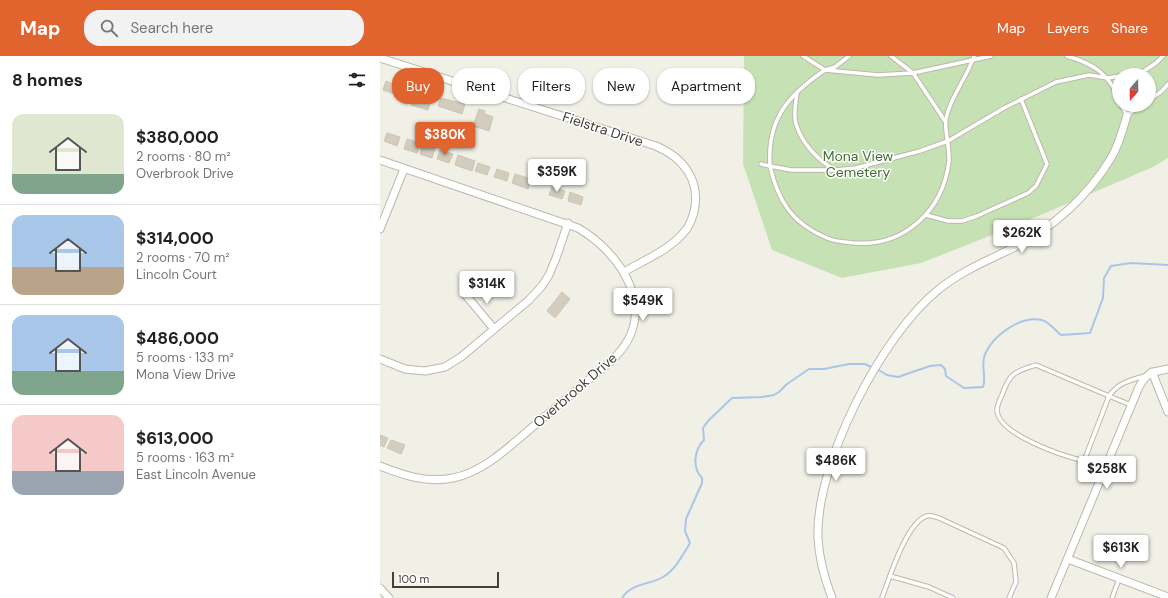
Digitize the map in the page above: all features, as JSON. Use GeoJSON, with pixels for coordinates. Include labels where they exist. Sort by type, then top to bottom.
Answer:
{"type":"FeatureCollection","features":[{"type":"Feature","properties":{"kind":"street","name":"Fielstra Drive"},"geometry":{"type":"LineString","coordinates":[[380,58],[656,146],[672,154],[689,172],[696,195],[692,218],[686,231],[675,241],[624,272]]}},
{"type":"Feature","properties":{"kind":"street"},"geometry":{"type":"LineString","coordinates":[[832,598],[823,568],[818,540],[818,518],[828,473],[840,439],[852,410],[873,371],[906,323],[937,290],[967,270],[1035,235],[1078,201],[1111,158],[1127,115]]}},
{"type":"Feature","properties":{"kind":"street","name":"Overbrook Drive"},"geometry":{"type":"LineString","coordinates":[[380,160],[568,223],[598,240],[616,260],[624,272],[634,296],[635,309],[631,331],[623,348],[617,356],[477,470],[449,479],[436,480],[416,479],[380,466]]}},
{"type":"Feature","properties":{"kind":"street"},"geometry":{"type":"LineString","coordinates":[[380,229],[404,169]]}},
{"type":"Feature","properties":{"kind":"street"},"geometry":{"type":"LineString","coordinates":[[380,359],[405,369],[418,371],[444,367],[461,357],[529,300],[542,286],[554,264],[568,223]]}},
{"type":"Feature","properties":{"kind":"street"},"geometry":{"type":"LineString","coordinates":[[464,293],[494,329]]}},
{"type":"Feature","properties":{"kind":"street"},"geometry":{"type":"LineString","coordinates":[[1052,598],[1144,376],[1152,372],[1168,369]]}},
{"type":"Feature","properties":{"kind":"street"},"geometry":{"type":"LineString","coordinates":[[1152,372],[1168,412]]}},
{"type":"Feature","properties":{"kind":"street"},"geometry":{"type":"LineString","coordinates":[[1068,559],[1168,597]]}},
{"type":"Feature","properties":{"kind":"street"},"geometry":{"type":"LineString","coordinates":[[380,588],[390,598]]}},
{"type":"Feature","properties":{"kind":"lane"},"geometry":{"type":"LineString","coordinates":[[803,56],[825,70],[878,75],[913,73],[973,58],[991,56]]}},
{"type":"Feature","properties":{"kind":"lane"},"geometry":{"type":"LineString","coordinates":[[849,56],[835,66],[825,70],[797,91],[781,110],[774,128],[770,145],[770,166],[774,185],[780,199],[789,212],[811,230],[829,239],[841,242],[877,243],[905,232],[917,224],[926,215],[944,183],[949,161],[945,121],[913,73],[891,56]]}},
{"type":"Feature","properties":{"kind":"lane"},"geometry":{"type":"LineString","coordinates":[[1067,56],[1094,66],[1108,78],[1112,86]]}},
{"type":"Feature","properties":{"kind":"lane"},"geometry":{"type":"LineString","coordinates":[[761,164],[790,170],[836,170],[856,168],[896,158],[948,141],[961,132],[1051,84],[1073,77],[1089,75],[1108,78],[1144,71],[1163,56]]}},
{"type":"Feature","properties":{"kind":"lane"},"geometry":{"type":"LineString","coordinates":[[945,121],[950,105],[973,58]]}},
{"type":"Feature","properties":{"kind":"lane"},"geometry":{"type":"LineString","coordinates":[[1156,95],[1168,84]]}},
{"type":"Feature","properties":{"kind":"lane"},"geometry":{"type":"LineString","coordinates":[[1162,91],[1168,89]]}},
{"type":"Feature","properties":{"kind":"lane"},"geometry":{"type":"LineString","coordinates":[[797,91],[795,107],[796,124],[811,152],[825,164],[836,170]]}},
{"type":"Feature","properties":{"kind":"lane"},"geometry":{"type":"LineString","coordinates":[[926,215],[948,221],[962,221],[1017,198],[1036,186],[1047,164],[1021,99]]}},
{"type":"Feature","properties":{"kind":"lane"},"geometry":{"type":"LineString","coordinates":[[1126,112],[1127,115],[1132,112]]}},
{"type":"Feature","properties":{"kind":"lane"},"geometry":{"type":"LineString","coordinates":[[1103,473],[1086,464],[1084,461],[1065,456],[1016,434],[1000,420],[997,410],[1005,385],[1014,373],[1036,365],[1131,405]]}},
{"type":"Feature","properties":{"kind":"lane"},"geometry":{"type":"LineString","coordinates":[[1084,461],[1109,396],[1115,388],[1126,381],[1144,376]]}},
{"type":"Feature","properties":{"kind":"lane"},"geometry":{"type":"LineString","coordinates":[[882,598],[895,562],[908,535],[919,521],[928,515],[940,518],[1004,548],[1014,563],[1016,582],[1010,598]]}},
{"type":"Feature","properties":{"kind":"lane"},"geometry":{"type":"LineString","coordinates":[[890,576],[929,587],[953,598]]}},
{"type":"Feature","properties":{"kind":"lane"},"geometry":{"type":"LineString","coordinates":[[1112,598],[1120,579]]}},
{"type":"Feature","properties":{"kind":"green space","name":"Mona View Cemetery"},"geometry":{"type":"Polygon","coordinates":[[[744,56],[1168,56],[1168,158],[1153,167],[1015,226],[921,263],[842,278],[772,250],[743,164],[744,104],[755,104],[755,68],[744,68],[744,56]]]}},
{"type":"Feature","properties":{"kind":"building"},"geometry":{"type":"Polygon","coordinates":[[[386,81],[392,84],[392,93],[383,90],[386,81]]]}},
{"type":"Feature","properties":{"kind":"building"},"geometry":{"type":"Polygon","coordinates":[[[444,99],[452,101],[452,104],[465,104],[462,114],[438,106],[439,104],[444,104],[444,99]]]}},
{"type":"Feature","properties":{"kind":"building"},"geometry":{"type":"Polygon","coordinates":[[[411,104],[430,104],[428,110],[411,104]]]}},
{"type":"Feature","properties":{"kind":"building"},"geometry":{"type":"Polygon","coordinates":[[[479,109],[485,111],[483,117],[485,114],[493,117],[489,131],[473,126],[479,109]]]}},
{"type":"Feature","properties":{"kind":"building"},"geometry":{"type":"Polygon","coordinates":[[[387,133],[400,137],[397,146],[384,141],[387,133]]]}},
{"type":"Feature","properties":{"kind":"building"},"geometry":{"type":"Polygon","coordinates":[[[407,139],[420,143],[417,153],[404,149],[407,139]]]}},
{"type":"Feature","properties":{"kind":"building"},"geometry":{"type":"Polygon","coordinates":[[[423,144],[435,148],[432,158],[420,154],[423,144]]]}},
{"type":"Feature","properties":{"kind":"building"},"geometry":{"type":"Polygon","coordinates":[[[440,150],[453,154],[449,163],[437,159],[440,150]]]}},
{"type":"Feature","properties":{"kind":"building"},"geometry":{"type":"Polygon","coordinates":[[[458,155],[475,161],[472,171],[455,165],[458,155]]]}},
{"type":"Feature","properties":{"kind":"building"},"geometry":{"type":"Polygon","coordinates":[[[478,163],[490,167],[487,175],[475,171],[478,163]]]}},
{"type":"Feature","properties":{"kind":"building"},"geometry":{"type":"Polygon","coordinates":[[[497,169],[509,173],[507,181],[494,177],[497,169]]]}},
{"type":"Feature","properties":{"kind":"building"},"geometry":{"type":"Polygon","coordinates":[[[515,174],[531,179],[528,189],[512,183],[515,174]]]}},
{"type":"Feature","properties":{"kind":"building"},"geometry":{"type":"Polygon","coordinates":[[[552,187],[565,191],[562,199],[549,195],[552,187]]]}},
{"type":"Feature","properties":{"kind":"building"},"geometry":{"type":"Polygon","coordinates":[[[570,192],[583,197],[581,205],[568,201],[570,192]]]}},
{"type":"Feature","properties":{"kind":"building"},"geometry":{"type":"Polygon","coordinates":[[[562,292],[570,299],[555,318],[547,311],[562,292]]]}},
{"type":"Feature","properties":{"kind":"building"},"geometry":{"type":"Polygon","coordinates":[[[380,435],[388,438],[384,447],[380,445],[380,435]]]}},
{"type":"Feature","properties":{"kind":"building"},"geometry":{"type":"Polygon","coordinates":[[[391,440],[405,445],[401,454],[387,448],[391,440]]]}},
{"type":"Feature","properties":{"kind":"waterway"},"geometry":{"type":"LineString","coordinates":[[877,369],[887,375],[898,377],[930,366],[941,365],[945,369],[946,376],[964,388],[983,387],[983,363],[985,354],[994,340],[1008,328],[1034,319],[1045,321],[1061,335],[1090,333],[1103,298],[1104,278],[1111,266],[1131,263],[1168,265]]}},
{"type":"Feature","properties":{"kind":"waterway"},"geometry":{"type":"LineString","coordinates":[[622,598],[630,590],[658,580],[668,574],[678,562],[690,543],[685,531],[686,519],[702,483],[702,478],[697,469],[696,454],[704,440],[703,428],[708,421],[732,398],[774,395],[809,369],[824,369],[849,364],[865,364],[873,368]]}}]}
